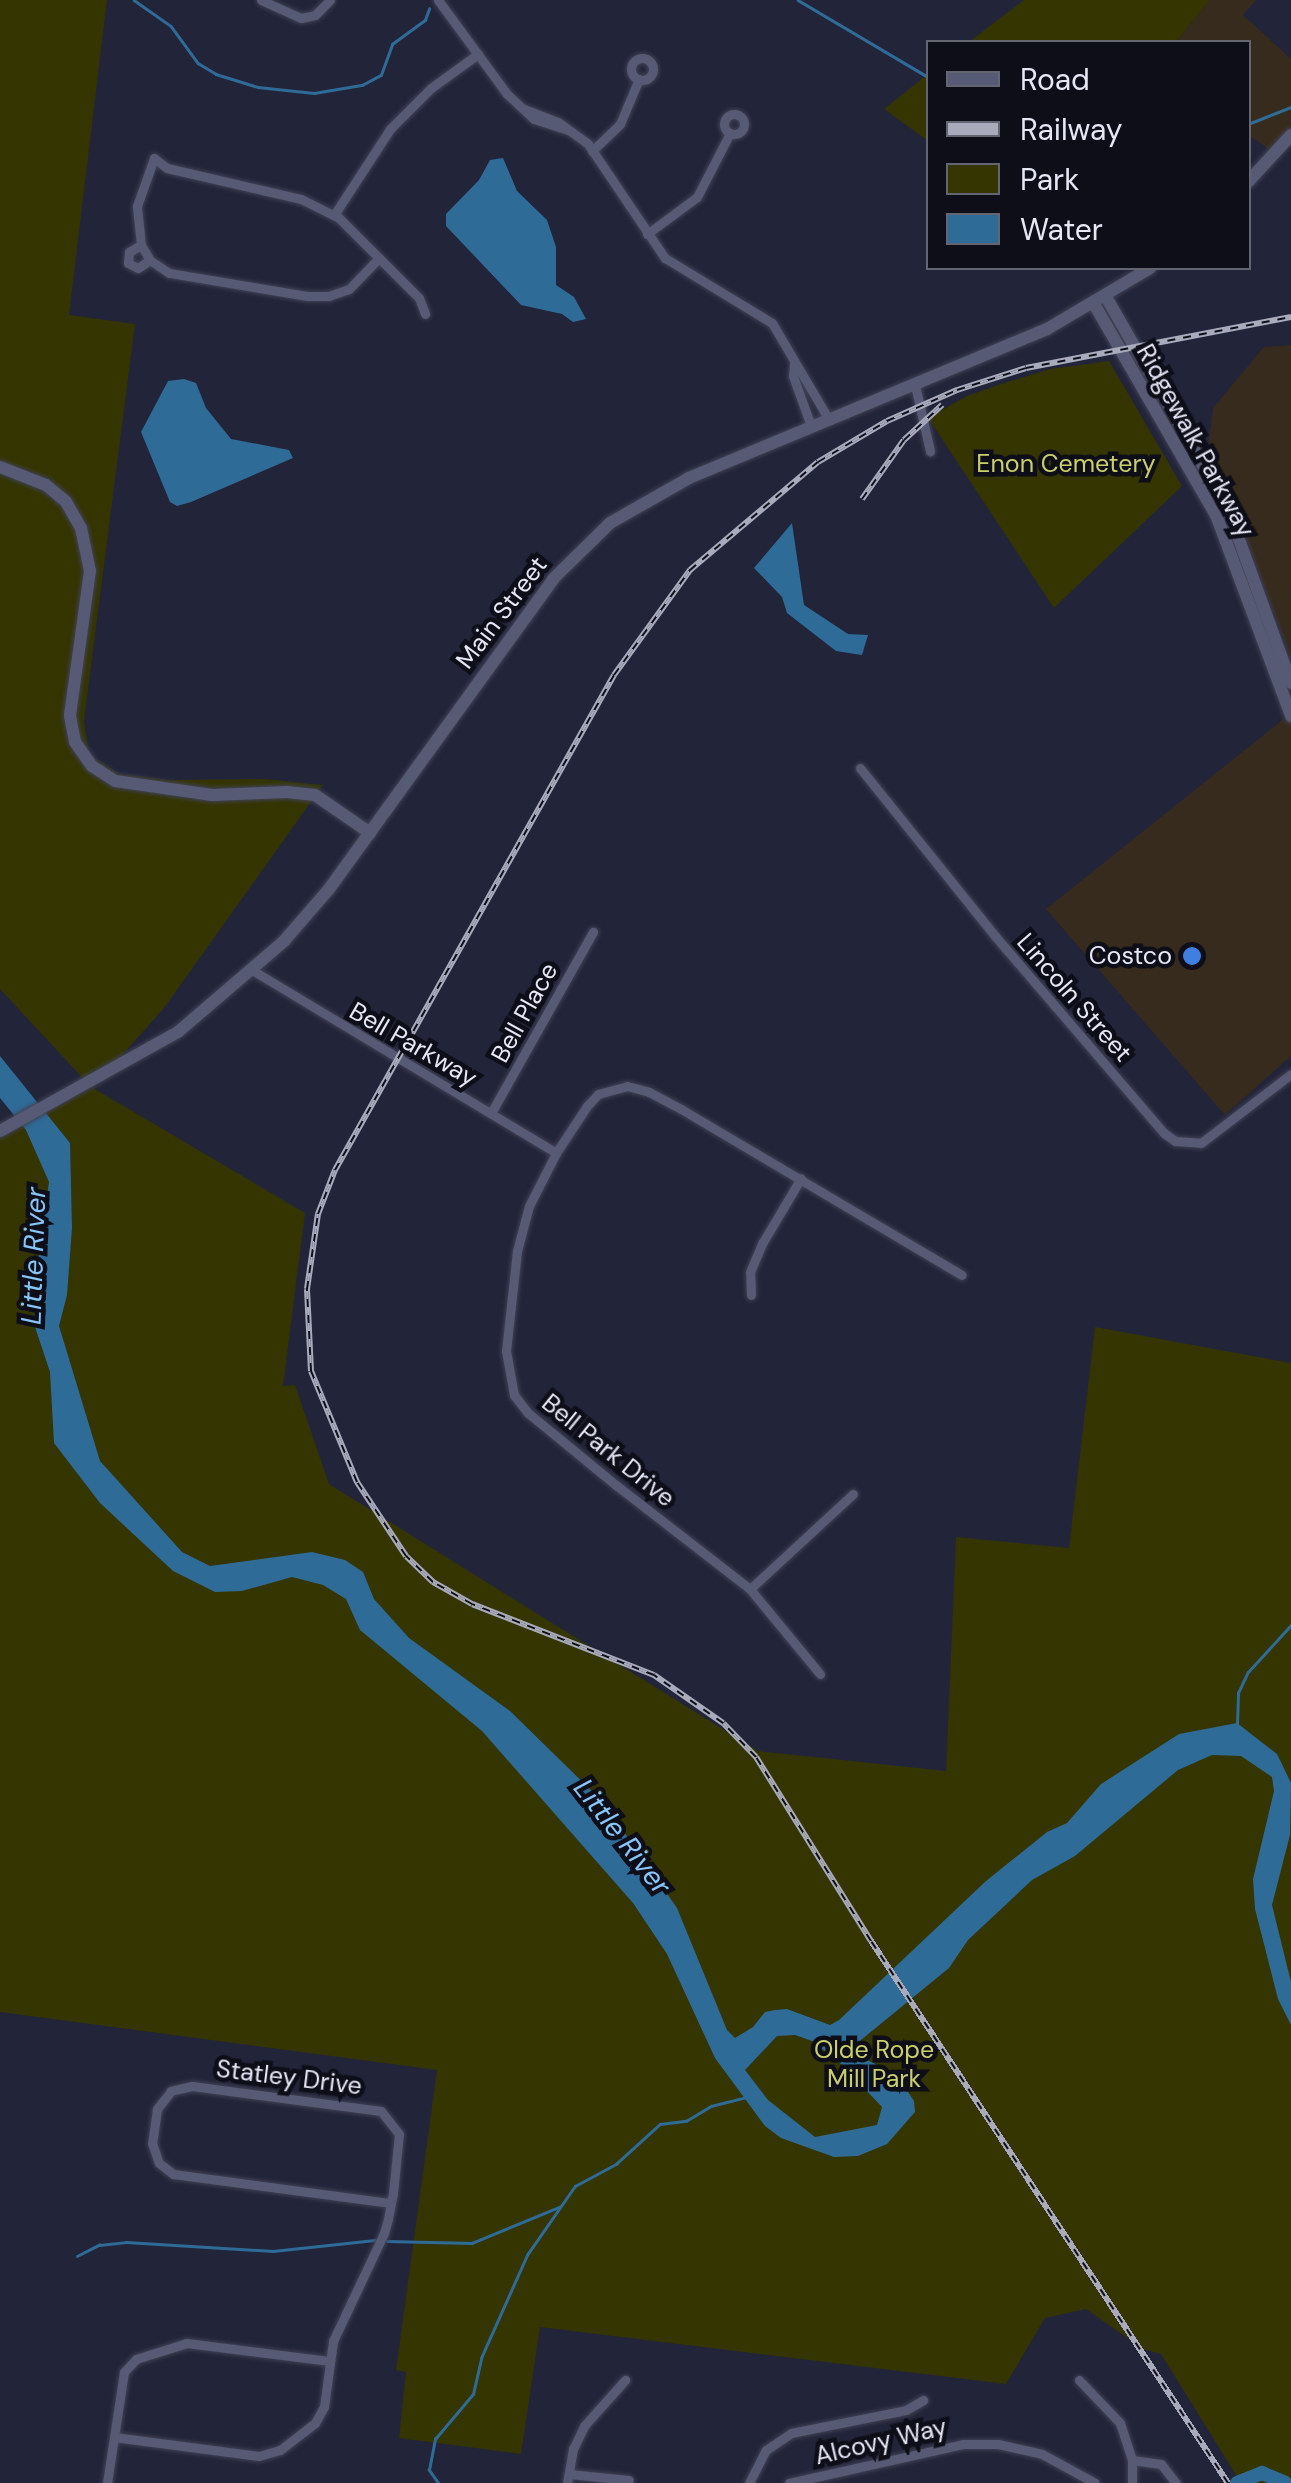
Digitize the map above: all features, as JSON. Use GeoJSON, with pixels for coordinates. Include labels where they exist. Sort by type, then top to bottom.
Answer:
{"type":"FeatureCollection","features":[{"type":"Feature","properties":{"kind":"main road"},"geometry":{"type":"LineString","coordinates":[[1251,179],[1291,136]]}},
{"type":"Feature","properties":{"kind":"main road","name":"Main Street"},"geometry":{"type":"LineString","coordinates":[[0,1132],[178,1032],[252,970],[313,909],[553,579],[583,547],[636,505],[1100,300],[1147,270]]}},
{"type":"Feature","properties":{"kind":"main road","name":"Ridgewalk Parkway"},"geometry":{"type":"LineString","coordinates":[[1100,300],[1228,509],[1291,683]]}},
{"type":"Feature","properties":{"kind":"main road","name":"Ridgewalk Parkway"},"geometry":{"type":"LineString","coordinates":[[1100,300],[1216,515],[1291,716]]}},
{"type":"Feature","properties":{"kind":"main road"},"geometry":{"type":"LineString","coordinates":[[0,467],[46,485],[66,502],[81,528],[90,571],[70,716],[75,742],[92,766],[115,781],[212,795],[316,795],[370,833]]}},
{"type":"Feature","properties":{"kind":"street"},"geometry":{"type":"LineString","coordinates":[[261,0],[301,18],[316,15],[330,0]]}},
{"type":"Feature","properties":{"kind":"street"},"geometry":{"type":"LineString","coordinates":[[438,0],[498,84],[524,109],[567,130],[592,151],[647,234],[672,264],[772,323],[794,363],[804,371],[828,418]]}},
{"type":"Feature","properties":{"kind":"street"},"geometry":{"type":"LineString","coordinates":[[334,215],[390,129],[430,88],[478,54]]}},
{"type":"Feature","properties":{"kind":"street"},"geometry":{"type":"LineString","coordinates":[[592,151],[620,124],[639,79]]}},
{"type":"Feature","properties":{"kind":"street"},"geometry":{"type":"LineString","coordinates":[[647,234],[697,197],[730,133]]}},
{"type":"Feature","properties":{"kind":"street"},"geometry":{"type":"LineString","coordinates":[[379,258],[349,290],[306,296],[169,273],[150,260],[141,245],[136,206],[154,158],[167,168],[286,194],[334,215],[379,258],[418,298],[424,314]]}},
{"type":"Feature","properties":{"kind":"street"},"geometry":{"type":"LineString","coordinates":[[141,245],[129,252],[128,263],[138,268],[150,260]]}},
{"type":"Feature","properties":{"kind":"street"},"geometry":{"type":"LineString","coordinates":[[794,363],[793,376],[811,426]]}},
{"type":"Feature","properties":{"kind":"street"},"geometry":{"type":"LineString","coordinates":[[915,385],[930,452]]}},
{"type":"Feature","properties":{"kind":"street","name":"Lincoln Street"},"geometry":{"type":"LineString","coordinates":[[860,768],[994,936],[1164,1134],[1176,1141],[1201,1142],[1291,1074]]}},
{"type":"Feature","properties":{"kind":"street","name":"Bell Place"},"geometry":{"type":"LineString","coordinates":[[491,1113],[593,932]]}},
{"type":"Feature","properties":{"kind":"street","name":"Bell Parkway"},"geometry":{"type":"LineString","coordinates":[[252,970],[556,1152]]}},
{"type":"Feature","properties":{"kind":"street","name":"Bell Park Drive"},"geometry":{"type":"LineString","coordinates":[[820,1674],[750,1589],[621,1490],[528,1413],[514,1395],[506,1351],[517,1251],[530,1206],[556,1152],[598,1094],[627,1086],[648,1092],[801,1178],[962,1275]]}},
{"type":"Feature","properties":{"kind":"street"},"geometry":{"type":"LineString","coordinates":[[751,1295],[750,1272],[762,1242],[801,1178]]}},
{"type":"Feature","properties":{"kind":"street"},"geometry":{"type":"LineString","coordinates":[[750,1589],[853,1494]]}},
{"type":"Feature","properties":{"kind":"street","name":"Statley Drive"},"geometry":{"type":"LineString","coordinates":[[114,2437],[273,2454],[321,2414],[340,2321],[384,2233],[391,2203],[400,2142],[394,2124],[381,2111],[192,2086],[171,2091],[161,2100],[154,2153],[173,2174],[391,2203]]}},
{"type":"Feature","properties":{"kind":"street"},"geometry":{"type":"LineString","coordinates":[[107,2483],[129,2364],[178,2344],[330,2361]]}},
{"type":"Feature","properties":{"kind":"street"},"geometry":{"type":"LineString","coordinates":[[624,2380],[584,2426],[573,2449],[568,2478],[630,2480]]}},
{"type":"Feature","properties":{"kind":"street"},"geometry":{"type":"LineString","coordinates":[[1079,2380],[1120,2423],[1132,2460],[1132,2483]]}},
{"type":"Feature","properties":{"kind":"street"},"geometry":{"type":"LineString","coordinates":[[750,2483],[766,2450],[792,2433],[906,2410],[923,2400]]}},
{"type":"Feature","properties":{"kind":"street","name":"Alcovy Way"},"geometry":{"type":"LineString","coordinates":[[788,2483],[963,2444],[998,2444],[1042,2454],[1095,2483]]}},
{"type":"Feature","properties":{"kind":"street"},"geometry":{"type":"LineString","coordinates":[[1132,2460],[1161,2464],[1176,2483]]}},
{"type":"Feature","properties":{"kind":"shaded area"},"geometry":{"type":"Polygon","coordinates":[[[1210,0],[1256,0],[1243,15],[1291,59],[1291,127],[1271,151],[1251,136],[1251,40],[1178,40],[1210,0]]]}},
{"type":"Feature","properties":{"kind":"shaded area"},"geometry":{"type":"Polygon","coordinates":[[[1291,345],[1291,658],[1209,441],[1213,408],[1264,347],[1291,345]]]}},
{"type":"Feature","properties":{"kind":"shaded area"},"geometry":{"type":"Polygon","coordinates":[[[1291,713],[1291,1056],[1225,1115],[1046,909],[1291,713]]]}},
{"type":"Feature","properties":{"kind":"green space","name":"Olde Rope Mill Park"},"geometry":{"type":"Polygon","coordinates":[[[0,0],[107,0],[69,315],[135,324],[84,721],[89,754],[119,774],[169,780],[264,779],[323,785],[164,1008],[93,1088],[305,1213],[283,1386],[295,1385],[329,1484],[758,1751],[946,1771],[956,1537],[1069,1548],[1095,1327],[1291,1363],[1291,2483],[1241,2483],[1161,2354],[1143,2349],[1086,2309],[1045,2318],[1006,2384],[540,2327],[521,2454],[399,2438],[406,2372],[396,2370],[437,2070],[0,2012],[0,1135],[92,1088],[0,989],[0,0]]]}},
{"type":"Feature","properties":{"kind":"green space"},"geometry":{"type":"Polygon","coordinates":[[[1024,0],[1210,0],[1178,40],[972,40],[1024,0]]]}},
{"type":"Feature","properties":{"kind":"green space"},"geometry":{"type":"Polygon","coordinates":[[[926,76],[926,140],[884,109],[926,76]]]}},
{"type":"Feature","properties":{"kind":"green space","name":"Enon Cemetery"},"geometry":{"type":"Polygon","coordinates":[[[1109,361],[1182,486],[1054,608],[928,418],[967,396],[1001,384],[1050,369],[1109,361]]]}},
{"type":"Feature","properties":{"kind":"water"},"geometry":{"type":"Polygon","coordinates":[[[503,158],[517,191],[547,220],[556,247],[556,285],[574,297],[586,319],[573,322],[562,314],[521,305],[446,226],[446,214],[479,180],[490,160],[503,158]]]}},
{"type":"Feature","properties":{"kind":"water"},"geometry":{"type":"Polygon","coordinates":[[[184,379],[196,383],[206,408],[231,439],[289,450],[293,458],[191,502],[177,506],[170,502],[141,432],[168,381],[184,379]]]}},
{"type":"Feature","properties":{"kind":"water"},"geometry":{"type":"Polygon","coordinates":[[[792,523],[804,605],[848,634],[868,635],[862,655],[836,651],[787,613],[782,597],[754,568],[792,523]]]}},
{"type":"Feature","properties":{"kind":"water","name":"Little River"},"geometry":{"type":"Polygon","coordinates":[[[0,1056],[70,1143],[72,1228],[67,1295],[59,1326],[100,1461],[182,1552],[210,1566],[312,1552],[345,1560],[363,1572],[374,1599],[409,1638],[510,1711],[603,1802],[677,1908],[727,2030],[735,2038],[753,2027],[765,2012],[775,2010],[787,2009],[830,2025],[839,2020],[986,1881],[1047,1832],[1067,1823],[1101,1784],[1179,1734],[1237,1723],[1277,1754],[1291,1783],[1290,1835],[1272,1905],[1291,1982],[1291,2025],[1278,1999],[1255,1909],[1253,1879],[1274,1791],[1272,1777],[1241,1756],[1212,1755],[1178,1770],[1075,1856],[1032,1880],[968,1940],[949,1968],[861,2040],[863,2058],[896,2074],[914,2101],[915,2112],[887,2144],[858,2156],[834,2157],[781,2138],[765,2126],[715,2058],[667,1954],[633,1903],[482,1731],[360,1630],[346,1599],[323,1585],[292,1577],[242,1591],[215,1592],[173,1571],[100,1503],[54,1443],[50,1372],[34,1324],[35,1283],[49,1182],[26,1130],[0,1098],[0,1056]],[[795,2035],[777,2036],[745,2070],[768,2100],[815,2137],[877,2125],[882,2107],[841,2064],[812,2041],[795,2035]]]}},
{"type":"Feature","properties":{"kind":"waterway"},"geometry":{"type":"LineString","coordinates":[[134,0],[171,26],[198,63],[216,74],[258,87],[314,93],[362,85],[381,75],[392,44],[425,20],[429,9]]}},
{"type":"Feature","properties":{"kind":"waterway"},"geometry":{"type":"LineString","coordinates":[[798,0],[926,76]]}},
{"type":"Feature","properties":{"kind":"waterway"},"geometry":{"type":"LineString","coordinates":[[1251,123],[1291,107]]}},
{"type":"Feature","properties":{"kind":"waterway"},"geometry":{"type":"LineString","coordinates":[[1237,1724],[1238,1693],[1248,1672],[1291,1625]]}},
{"type":"Feature","properties":{"kind":"waterway"},"geometry":{"type":"LineString","coordinates":[[438,2483],[429,2470],[435,2439],[473,2394],[481,2358],[527,2255],[575,2186],[616,2164],[660,2124],[686,2121],[711,2106],[746,2097]]}},
{"type":"Feature","properties":{"kind":"waterway"},"geometry":{"type":"LineString","coordinates":[[387,2241],[472,2243],[559,2207]]}},
{"type":"Feature","properties":{"kind":"waterway"},"geometry":{"type":"LineString","coordinates":[[77,2256],[99,2245],[126,2242],[273,2251],[374,2240]]}},
{"type":"Feature","properties":{"kind":"waterway"},"geometry":{"type":"LineString","coordinates":[[1237,2483],[1262,2473],[1285,2483]]}},
{"type":"Feature","properties":{"kind":"railway"},"geometry":{"type":"LineString","coordinates":[[1228,2483],[871,1941],[756,1757],[723,1723],[654,1675],[472,1604],[433,1582],[406,1556],[357,1482],[311,1371],[307,1289],[318,1214],[335,1170],[614,675],[690,570],[818,462],[887,421],[957,390],[1026,368],[1291,317]]}},
{"type":"Feature","properties":{"kind":"railway"},"geometry":{"type":"LineString","coordinates":[[862,499],[904,440],[942,405]]}},
{"type":"Feature","properties":{"kind":"place","name":"Costco"},"geometry":{"type":"Point","coordinates":[1192,956]}}]}
